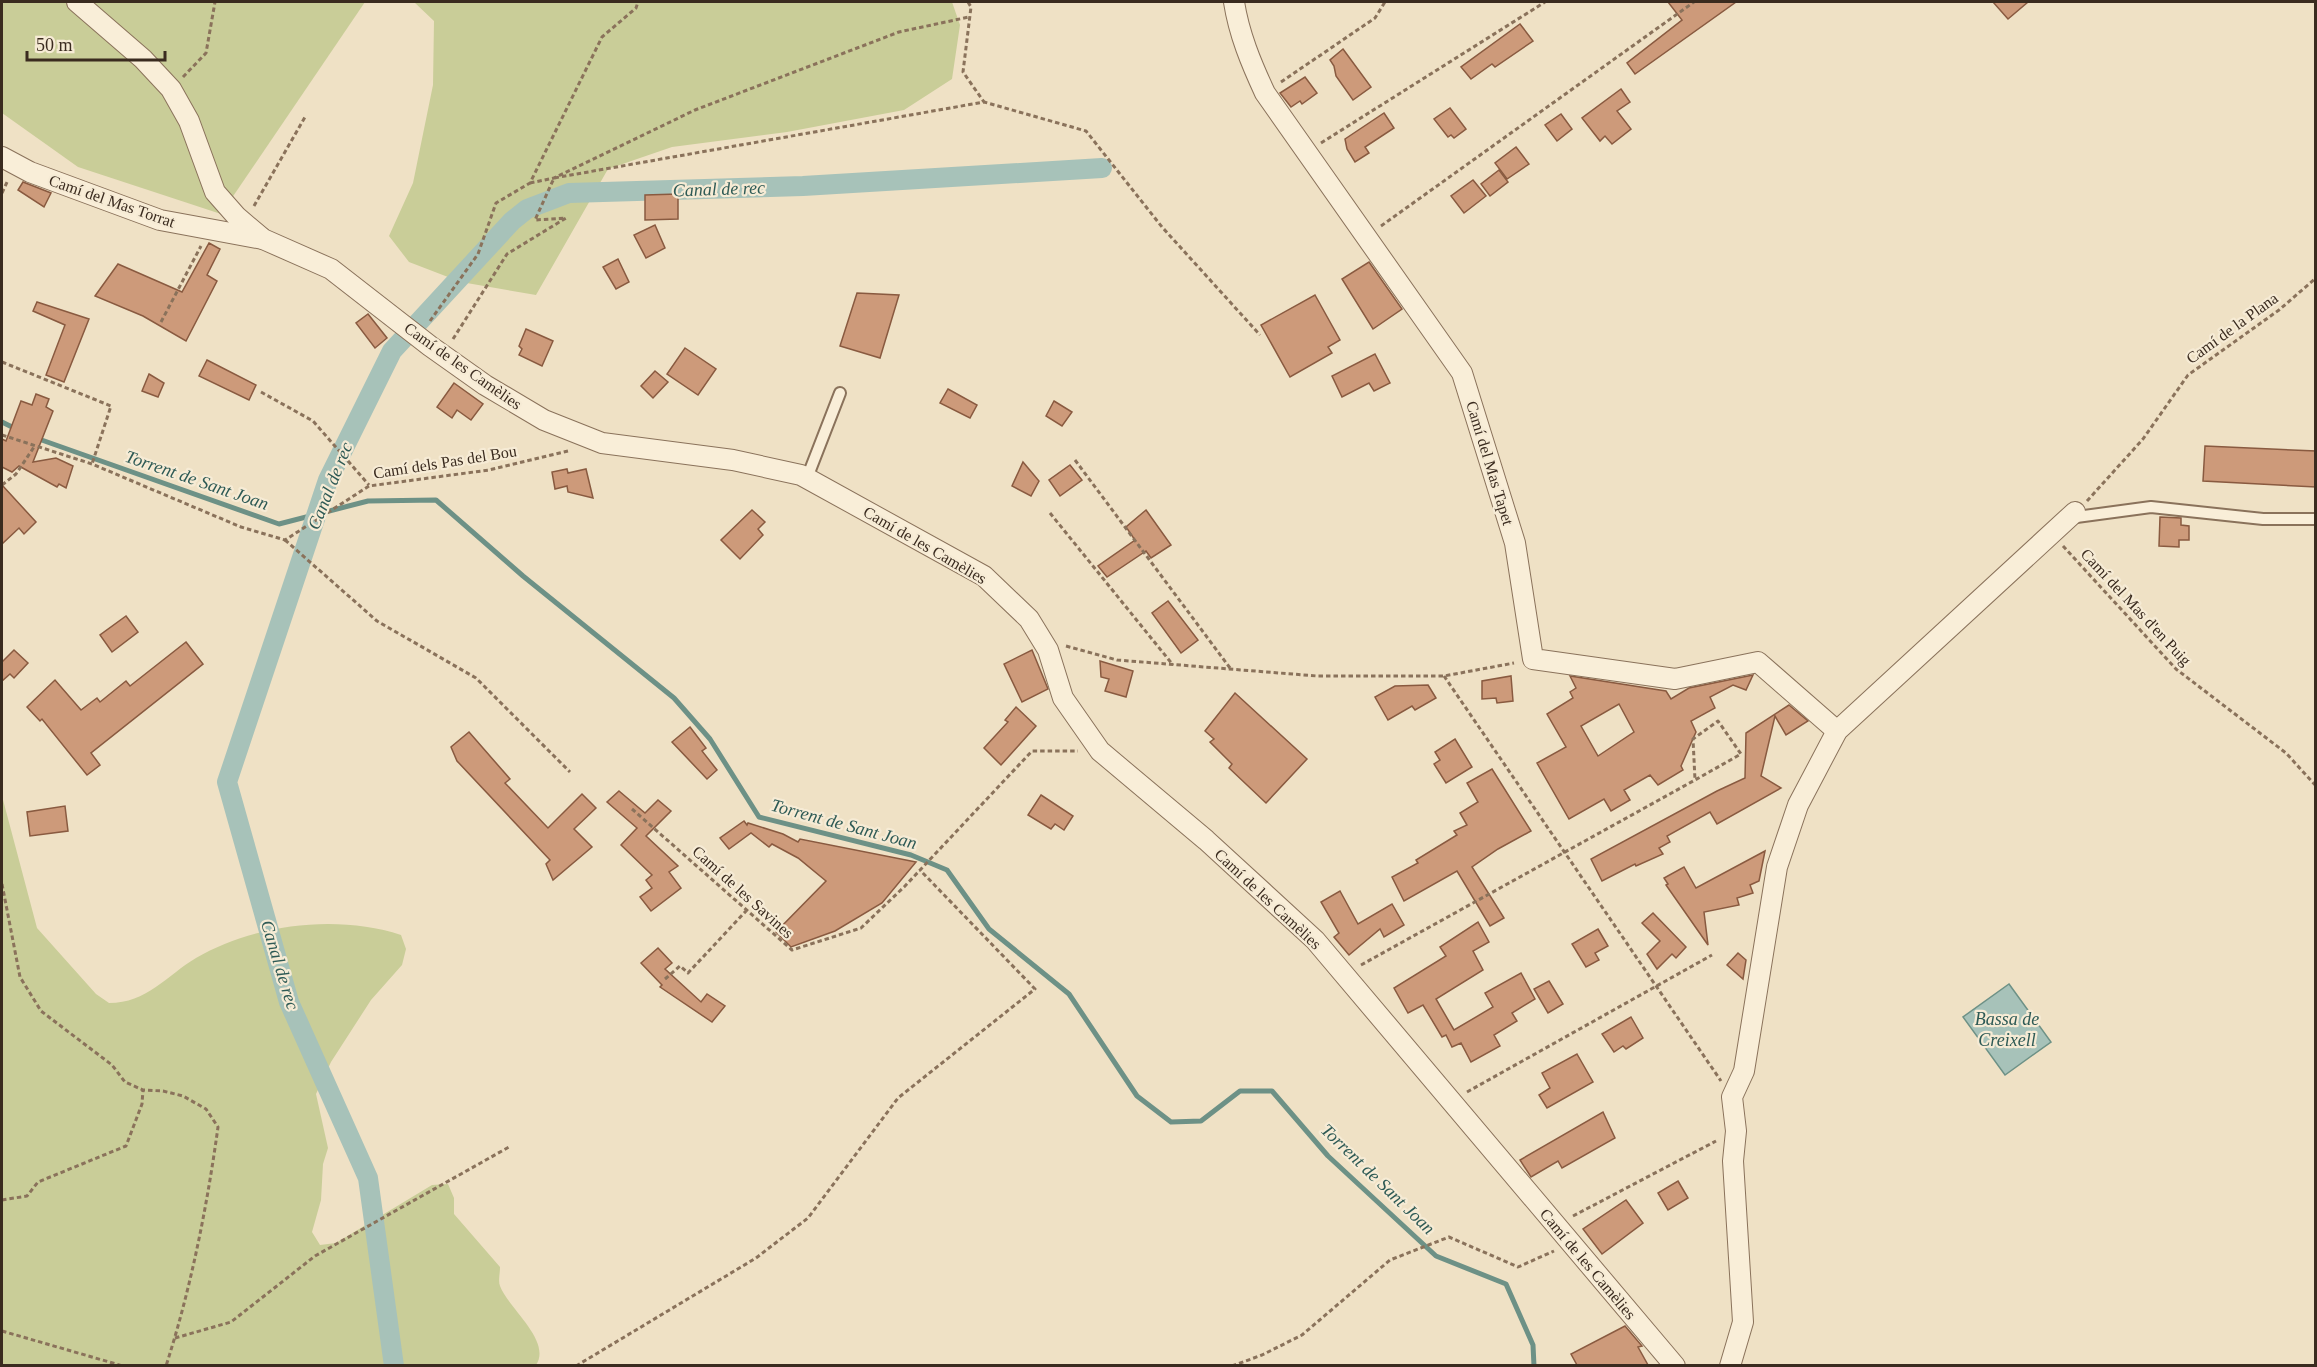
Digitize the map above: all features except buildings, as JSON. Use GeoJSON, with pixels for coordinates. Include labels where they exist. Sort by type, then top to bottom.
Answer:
{"type":"FeatureCollection","features":[{"type":"Feature","properties":{"kind":"street","name":"Camí de les Camèlies"},"geometry":{"type":"LineString","coordinates":[[77,2],[143,59],[171,89],[189,122],[215,192],[244,223],[263,239],[332,269],[418,337],[485,385],[544,420],[602,443],[733,460],[801,474],[984,576],[1029,619],[1048,650],[1063,698],[1100,751],[1206,840],[1315,940],[1675,1365]]}},
{"type":"Feature","properties":{"kind":"street","name":"Camí del Mas Tapet"},"geometry":{"type":"LineString","coordinates":[[1234,2],[1238,25],[1247,53],[1265,93],[1368,236],[1462,373],[1515,543],[1533,659]]}},
{"type":"Feature","properties":{"kind":"street","name":"Camí del Mas Torrat"},"geometry":{"type":"LineString","coordinates":[[2,157],[30,172],[160,220],[209,231],[263,239]]}},
{"type":"Feature","properties":{"kind":"street"},"geometry":{"type":"LineString","coordinates":[[1730,1365],[1743,1322],[1733,1161],[1736,1131],[1732,1097],[1744,1071],[1777,867],[1798,805],[1837,731],[2072,515]]}},
{"type":"Feature","properties":{"kind":"street"},"geometry":{"type":"LineString","coordinates":[[1533,659],[1674,679],[1758,662],[1837,731]]}},
{"type":"Feature","properties":{"kind":"lane"},"geometry":{"type":"LineString","coordinates":[[807,478],[840,393]]}},
{"type":"Feature","properties":{"kind":"lane"},"geometry":{"type":"LineString","coordinates":[[2072,515],[2151,507],[2263,519],[2316,519]]}},
{"type":"Feature","properties":{"kind":"path"},"geometry":{"type":"LineString","coordinates":[[171,89],[206,53],[215,2]]}},
{"type":"Feature","properties":{"kind":"path"},"geometry":{"type":"LineString","coordinates":[[530,183],[602,37],[636,8],[638,2]]}},
{"type":"Feature","properties":{"kind":"path"},"geometry":{"type":"LineString","coordinates":[[968,2],[969,17],[963,72],[984,102]]}},
{"type":"Feature","properties":{"kind":"path"},"geometry":{"type":"LineString","coordinates":[[1265,93],[1375,18],[1385,2]]}},
{"type":"Feature","properties":{"kind":"path"},"geometry":{"type":"LineString","coordinates":[[1306,150],[1326,140],[1545,2]]}},
{"type":"Feature","properties":{"kind":"path"},"geometry":{"type":"LineString","coordinates":[[1368,236],[1694,2]]}},
{"type":"Feature","properties":{"kind":"path"},"geometry":{"type":"LineString","coordinates":[[443,355],[507,254],[566,218],[535,220],[554,178],[706,106],[899,32],[936,22],[969,17]]}},
{"type":"Feature","properties":{"kind":"path"},"geometry":{"type":"LineString","coordinates":[[418,337],[478,254],[496,203],[530,183],[984,102],[1086,131],[1162,227],[1260,336]]}},
{"type":"Feature","properties":{"kind":"path"},"geometry":{"type":"LineString","coordinates":[[244,223],[305,117]]}},
{"type":"Feature","properties":{"kind":"path"},"geometry":{"type":"LineString","coordinates":[[161,322],[209,231]]}},
{"type":"Feature","properties":{"kind":"path","name":"Camí de la Plana"},"geometry":{"type":"LineString","coordinates":[[2072,515],[2143,440],[2188,375],[2279,310],[2316,278]]}},
{"type":"Feature","properties":{"kind":"path"},"geometry":{"type":"LineString","coordinates":[[2,362],[111,406],[92,464]]}},
{"type":"Feature","properties":{"kind":"path"},"geometry":{"type":"LineString","coordinates":[[261,392],[313,421],[369,486]]}},
{"type":"Feature","properties":{"kind":"path"},"geometry":{"type":"LineString","coordinates":[[2,435],[92,464],[241,527],[285,540],[377,621],[476,678],[570,772]]}},
{"type":"Feature","properties":{"kind":"path"},"geometry":{"type":"LineString","coordinates":[[2,485],[16,474],[34,447]]}},
{"type":"Feature","properties":{"kind":"path","name":"Camí dels Pas del Bou"},"geometry":{"type":"LineString","coordinates":[[285,540],[369,486],[489,470],[570,450]]}},
{"type":"Feature","properties":{"kind":"path"},"geometry":{"type":"LineString","coordinates":[[1075,460],[1231,669]]}},
{"type":"Feature","properties":{"kind":"path"},"geometry":{"type":"LineString","coordinates":[[1050,513],[1173,665]]}},
{"type":"Feature","properties":{"kind":"path","name":"Camí del Mas d'en Puig"},"geometry":{"type":"LineString","coordinates":[[2052,533],[2176,669],[2286,753],[2316,786]]}},
{"type":"Feature","properties":{"kind":"path"},"geometry":{"type":"LineString","coordinates":[[1041,638],[1117,660],[1317,676],[1444,676],[1533,659]]}},
{"type":"Feature","properties":{"kind":"path"},"geometry":{"type":"LineString","coordinates":[[1444,676],[1732,1097]]}},
{"type":"Feature","properties":{"kind":"path"},"geometry":{"type":"LineString","coordinates":[[1344,975],[1564,852],[1695,780],[1741,754],[1718,721],[1693,739],[1695,780]]}},
{"type":"Feature","properties":{"kind":"path","name":"Camí de les Savines"},"geometry":{"type":"LineString","coordinates":[[632,809],[792,950],[861,928],[920,870],[1032,751],[1100,751]]}},
{"type":"Feature","properties":{"kind":"path"},"geometry":{"type":"LineString","coordinates":[[576,1365],[756,1258],[808,1218],[898,1098],[1035,989],[920,870]]}},
{"type":"Feature","properties":{"kind":"path"},"geometry":{"type":"LineString","coordinates":[[2,884],[20,977],[41,1011],[112,1065],[125,1082],[143,1090],[163,1091],[183,1096],[206,1109],[218,1127],[209,1185],[175,1338],[166,1365]]}},
{"type":"Feature","properties":{"kind":"path"},"geometry":{"type":"LineString","coordinates":[[665,979],[680,966],[688,973],[747,911]]}},
{"type":"Feature","properties":{"kind":"path"},"geometry":{"type":"LineString","coordinates":[[1450,1102],[1712,955]]}},
{"type":"Feature","properties":{"kind":"path"},"geometry":{"type":"LineString","coordinates":[[2,1200],[27,1196],[38,1182],[126,1146],[142,1104],[143,1090]]}},
{"type":"Feature","properties":{"kind":"path"},"geometry":{"type":"LineString","coordinates":[[1555,1226],[1736,1131]]}},
{"type":"Feature","properties":{"kind":"path"},"geometry":{"type":"LineString","coordinates":[[175,1338],[231,1322],[315,1256],[509,1147]]}},
{"type":"Feature","properties":{"kind":"path"},"geometry":{"type":"LineString","coordinates":[[1232,1365],[1262,1355],[1302,1335],[1390,1260],[1449,1237],[1518,1268],[1571,1244]]}},
{"type":"Feature","properties":{"kind":"path"},"geometry":{"type":"LineString","coordinates":[[2,1331],[123,1365]]}},
{"type":"Feature","properties":{"kind":"green space"},"geometry":{"type":"Polygon","coordinates":[[[2,2],[365,2],[221,214],[78,167],[2,113],[2,2]]]}},
{"type":"Feature","properties":{"kind":"green space"},"geometry":{"type":"Polygon","coordinates":[[[414,2],[952,2],[960,25],[952,79],[904,110],[787,132],[672,147],[608,169],[536,295],[461,282],[409,262],[389,236],[413,183],[433,85],[434,21],[414,2]]]}},
{"type":"Feature","properties":{"kind":"green space"},"geometry":{"type":"Polygon","coordinates":[[[2,796],[37,928],[96,994],[109,1003],[122,1002],[145,994],[185,965],[219,946],[269,930],[323,924],[350,925],[401,935],[406,949],[402,965],[371,1000],[331,1062],[316,1094],[328,1148],[323,1164],[321,1200],[312,1232],[320,1245],[336,1243],[432,1185],[448,1184],[454,1198],[454,1214],[500,1267],[500,1286],[534,1336],[539,1356],[536,1365],[2,1365],[2,796]]]}},
{"type":"Feature","properties":{"kind":"water","name":"Bassa de Creixell"},"geometry":{"type":"Polygon","coordinates":[[[2009,984],[2051,1042],[2005,1075],[1963,1017],[2009,984]]]}},
{"type":"Feature","properties":{"kind":"waterway","name":"Canal de rec"},"geometry":{"type":"LineString","coordinates":[[394,1366],[368,1178],[289,1002],[227,782],[328,480],[392,351],[512,221],[527,209],[569,193],[803,186],[1102,168]]}},
{"type":"Feature","properties":{"kind":"waterway","name":"Torrent de Sant Joan"},"geometry":{"type":"LineString","coordinates":[[2,422],[16,429]]}},
{"type":"Feature","properties":{"kind":"waterway","name":"Torrent de Sant Joan"},"geometry":{"type":"LineString","coordinates":[[36,438],[279,524],[368,501],[436,500],[523,576],[674,698],[710,739],[759,817],[911,855],[947,870],[989,929],[1069,994],[1137,1096],[1171,1122],[1201,1121],[1240,1091],[1272,1091],[1328,1156],[1436,1256],[1506,1284],[1533,1345],[1534,1366]]}}]}
